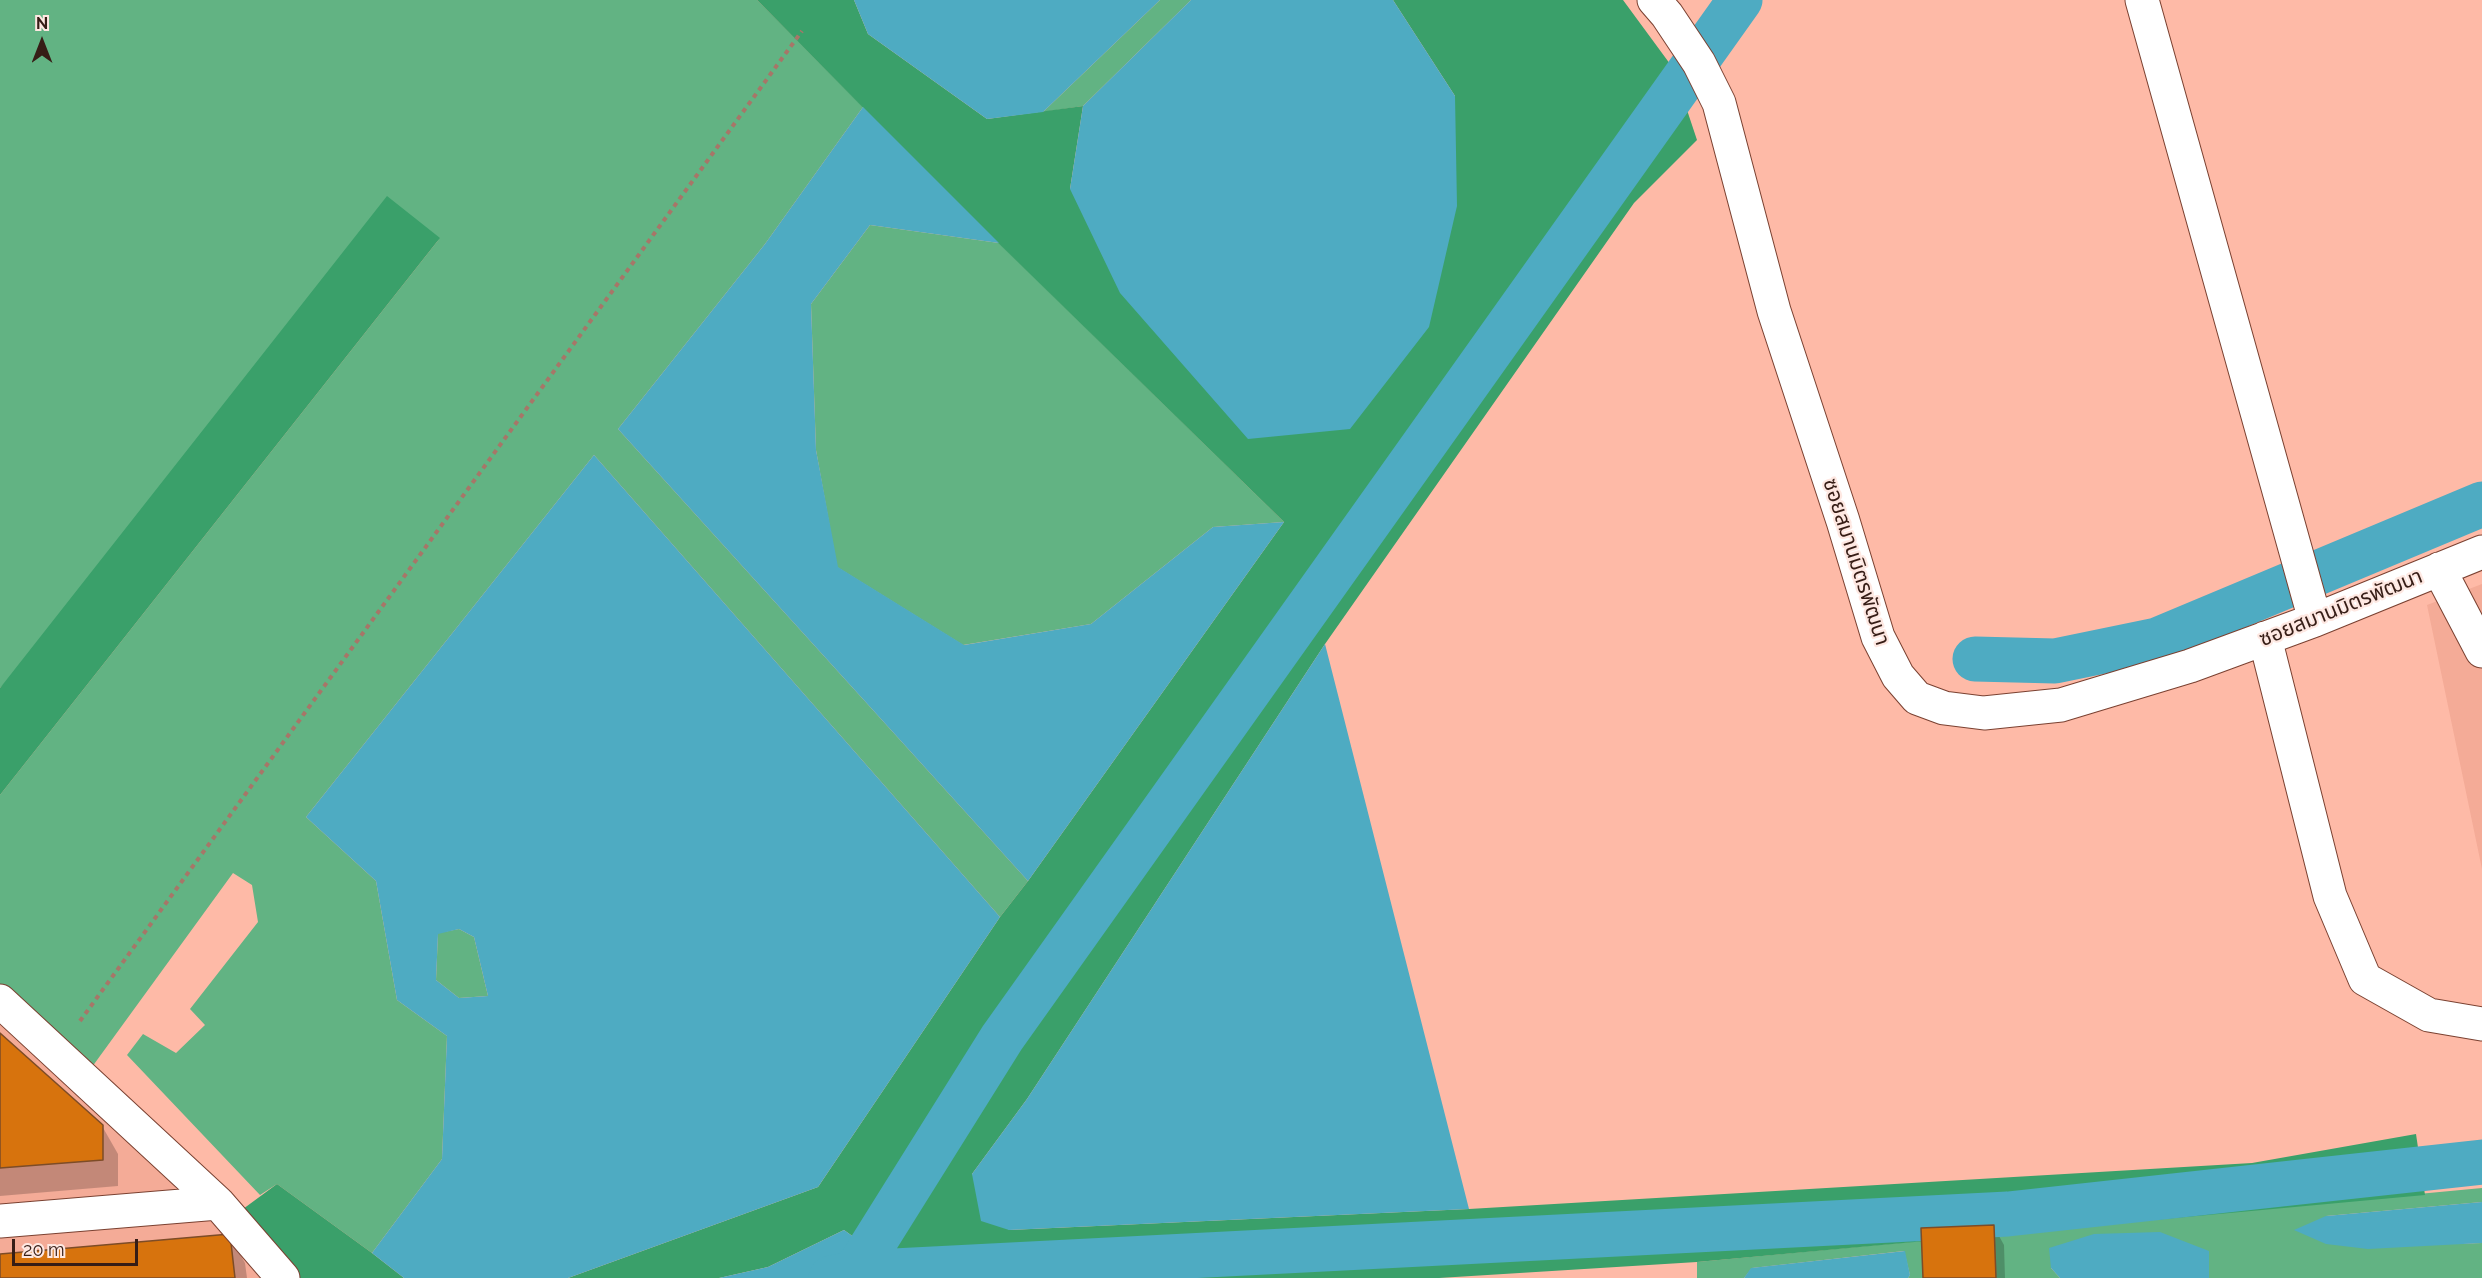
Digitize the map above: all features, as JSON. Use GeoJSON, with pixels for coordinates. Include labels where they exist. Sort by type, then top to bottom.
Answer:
{"type":"FeatureCollection","features":[{"type":"Feature","properties":{"kind":"street"},"geometry":{"type":"LineString","coordinates":[[2142,0],[2316,620]]}},
{"type":"Feature","properties":{"kind":"street","name":"ซอยสมานมิตรพัฒนา"},"geometry":{"type":"LineString","coordinates":[[1661,8],[1699,63],[1719,103],[1774,311],[1843,521],[1878,637],[1898,676],[1917,698],[1944,708],[1984,713],[2061,705],[2190,666],[2316,620],[2482,552]]}},
{"type":"Feature","properties":{"kind":"street"},"geometry":{"type":"LineString","coordinates":[[2439,569],[2482,651]]}},
{"type":"Feature","properties":{"kind":"street"},"geometry":{"type":"LineString","coordinates":[[2265,638],[2330,896],[2366,979],[2429,1015],[2482,1024]]}},
{"type":"Feature","properties":{"kind":"street"},"geometry":{"type":"LineString","coordinates":[[0,1001],[218,1203],[283,1278]]}},
{"type":"Feature","properties":{"kind":"street"},"geometry":{"type":"LineString","coordinates":[[0,1221],[218,1203]]}},
{"type":"Feature","properties":{"kind":"path"},"geometry":{"type":"LineString","coordinates":[[56,1053],[802,31]]}},
{"type":"Feature","properties":{"kind":"shaded area"},"geometry":{"type":"Polygon","coordinates":[[[2482,584],[2482,869],[2427,605],[2482,584]]]}},
{"type":"Feature","properties":{"kind":"shaded area"},"geometry":{"type":"Polygon","coordinates":[[[0,978],[282,1278],[0,1278],[0,978]]]}},
{"type":"Feature","properties":{"kind":"green space"},"geometry":{"type":"Polygon","coordinates":[[[0,0],[757,0],[863,107],[765,244],[618,429],[1028,881],[1000,917],[594,455],[306,817],[376,881],[397,1000],[447,1036],[442,1159],[372,1253],[277,1184],[260,1195],[127,1055],[143,1034],[176,1053],[205,1025],[190,1009],[258,922],[252,885],[233,873],[84,1078],[0,989],[0,795],[440,238],[0,688],[0,0]]]}},
{"type":"Feature","properties":{"kind":"green space"},"geometry":{"type":"Polygon","coordinates":[[[757,0],[854,0],[868,34],[987,119],[1083,106],[1070,189],[1455,96],[1393,0],[1623,0],[1673,68],[1697,140],[1634,203],[1325,644],[1027,1099],[972,1174],[1009,1230],[1469,1209],[2252,1163],[2416,1134],[2425,1195],[1697,1262],[1439,1278],[876,1278],[880,1256],[844,1230],[768,1267],[719,1278],[568,1278],[818,1187],[1000,917],[1284,522],[946,192],[757,0]]]}},
{"type":"Feature","properties":{"kind":"green space"},"geometry":{"type":"Polygon","coordinates":[[[1160,0],[1191,0],[1083,106],[1043,112],[1160,0]]]}},
{"type":"Feature","properties":{"kind":"green space"},"geometry":{"type":"Polygon","coordinates":[[[387,196],[440,238],[0,795],[0,688],[387,196]]]}},
{"type":"Feature","properties":{"kind":"green space"},"geometry":{"type":"Polygon","coordinates":[[[870,225],[999,243],[1284,522],[1213,527],[1091,624],[963,645],[837,567],[816,450],[811,304],[870,225]]]}},
{"type":"Feature","properties":{"kind":"green space"},"geometry":{"type":"Polygon","coordinates":[[[459,929],[474,937],[488,996],[459,998],[436,980],[438,933],[459,929]]]}},
{"type":"Feature","properties":{"kind":"green space"},"geometry":{"type":"Polygon","coordinates":[[[277,1184],[404,1278],[282,1278],[243,1209],[277,1184]]]}},
{"type":"Feature","properties":{"kind":"green space"},"geometry":{"type":"Polygon","coordinates":[[[2482,1188],[2482,1202],[2326,1216],[2455,1244],[2482,1243],[2482,1278],[2209,1278],[2209,1251],[2051,1268],[2060,1278],[1908,1278],[1910,1275],[1904,1251],[1752,1268],[1744,1278],[1697,1278],[1697,1262],[2482,1188]]]}},
{"type":"Feature","properties":{"kind":"water"},"geometry":{"type":"Polygon","coordinates":[[[854,0],[1160,0],[1043,112],[987,119],[868,34],[854,0]]]}},
{"type":"Feature","properties":{"kind":"water"},"geometry":{"type":"Polygon","coordinates":[[[1191,0],[1393,0],[1455,96],[1457,206],[1429,327],[1350,429],[1248,439],[1120,293],[1070,189],[1083,106],[1191,0]]]}},
{"type":"Feature","properties":{"kind":"water"},"geometry":{"type":"Polygon","coordinates":[[[863,107],[999,243],[870,225],[811,304],[816,450],[838,567],[964,645],[1091,624],[1213,527],[1284,522],[1028,881],[618,429],[765,244],[863,107]]]}},
{"type":"Feature","properties":{"kind":"water"},"geometry":{"type":"Polygon","coordinates":[[[594,455],[1000,917],[818,1187],[568,1278],[404,1278],[372,1253],[442,1159],[447,1036],[397,1000],[376,881],[306,817],[594,455]],[[459,929],[438,934],[436,980],[459,998],[488,996],[474,937],[459,929]]]}},
{"type":"Feature","properties":{"kind":"water"},"geometry":{"type":"Polygon","coordinates":[[[1325,644],[1469,1209],[1009,1230],[981,1221],[972,1174],[1027,1099],[1325,644]]]}},
{"type":"Feature","properties":{"kind":"water"},"geometry":{"type":"Polygon","coordinates":[[[2482,1202],[2482,1243],[2368,1249],[2326,1244],[2294,1230],[2326,1216],[2482,1202]]]}},
{"type":"Feature","properties":{"kind":"water"},"geometry":{"type":"Polygon","coordinates":[[[844,1230],[880,1256],[876,1278],[719,1278],[768,1267],[844,1230]]]}},
{"type":"Feature","properties":{"kind":"water"},"geometry":{"type":"Polygon","coordinates":[[[2160,1232],[2209,1251],[2209,1278],[2060,1278],[2051,1268],[2049,1248],[2094,1234],[2160,1232]]]}},
{"type":"Feature","properties":{"kind":"water"},"geometry":{"type":"Polygon","coordinates":[[[1905,1251],[1910,1275],[1908,1278],[1744,1278],[1751,1268],[1905,1251]]]}},
{"type":"Feature","properties":{"kind":"building"},"geometry":{"type":"Polygon","coordinates":[[[0,1033],[103,1125],[103,1160],[0,1168],[0,1033]]]}},
{"type":"Feature","properties":{"kind":"building"},"geometry":{"type":"Polygon","coordinates":[[[1994,1225],[1996,1278],[1923,1278],[1921,1228],[1994,1225]]]}},
{"type":"Feature","properties":{"kind":"building"},"geometry":{"type":"Polygon","coordinates":[[[230,1234],[235,1278],[0,1278],[0,1254],[230,1234]]]}},
{"type":"Feature","properties":{"kind":"waterway"},"geometry":{"type":"LineString","coordinates":[[831,1278],[855,1273],[1002,1038],[1740,0]]}},
{"type":"Feature","properties":{"kind":"waterway"},"geometry":{"type":"LineString","coordinates":[[1975,659],[2055,661],[2157,640],[2482,504]]}},
{"type":"Feature","properties":{"kind":"waterway"},"geometry":{"type":"LineString","coordinates":[[855,1273],[2008,1214],[2482,1162]]}}]}
